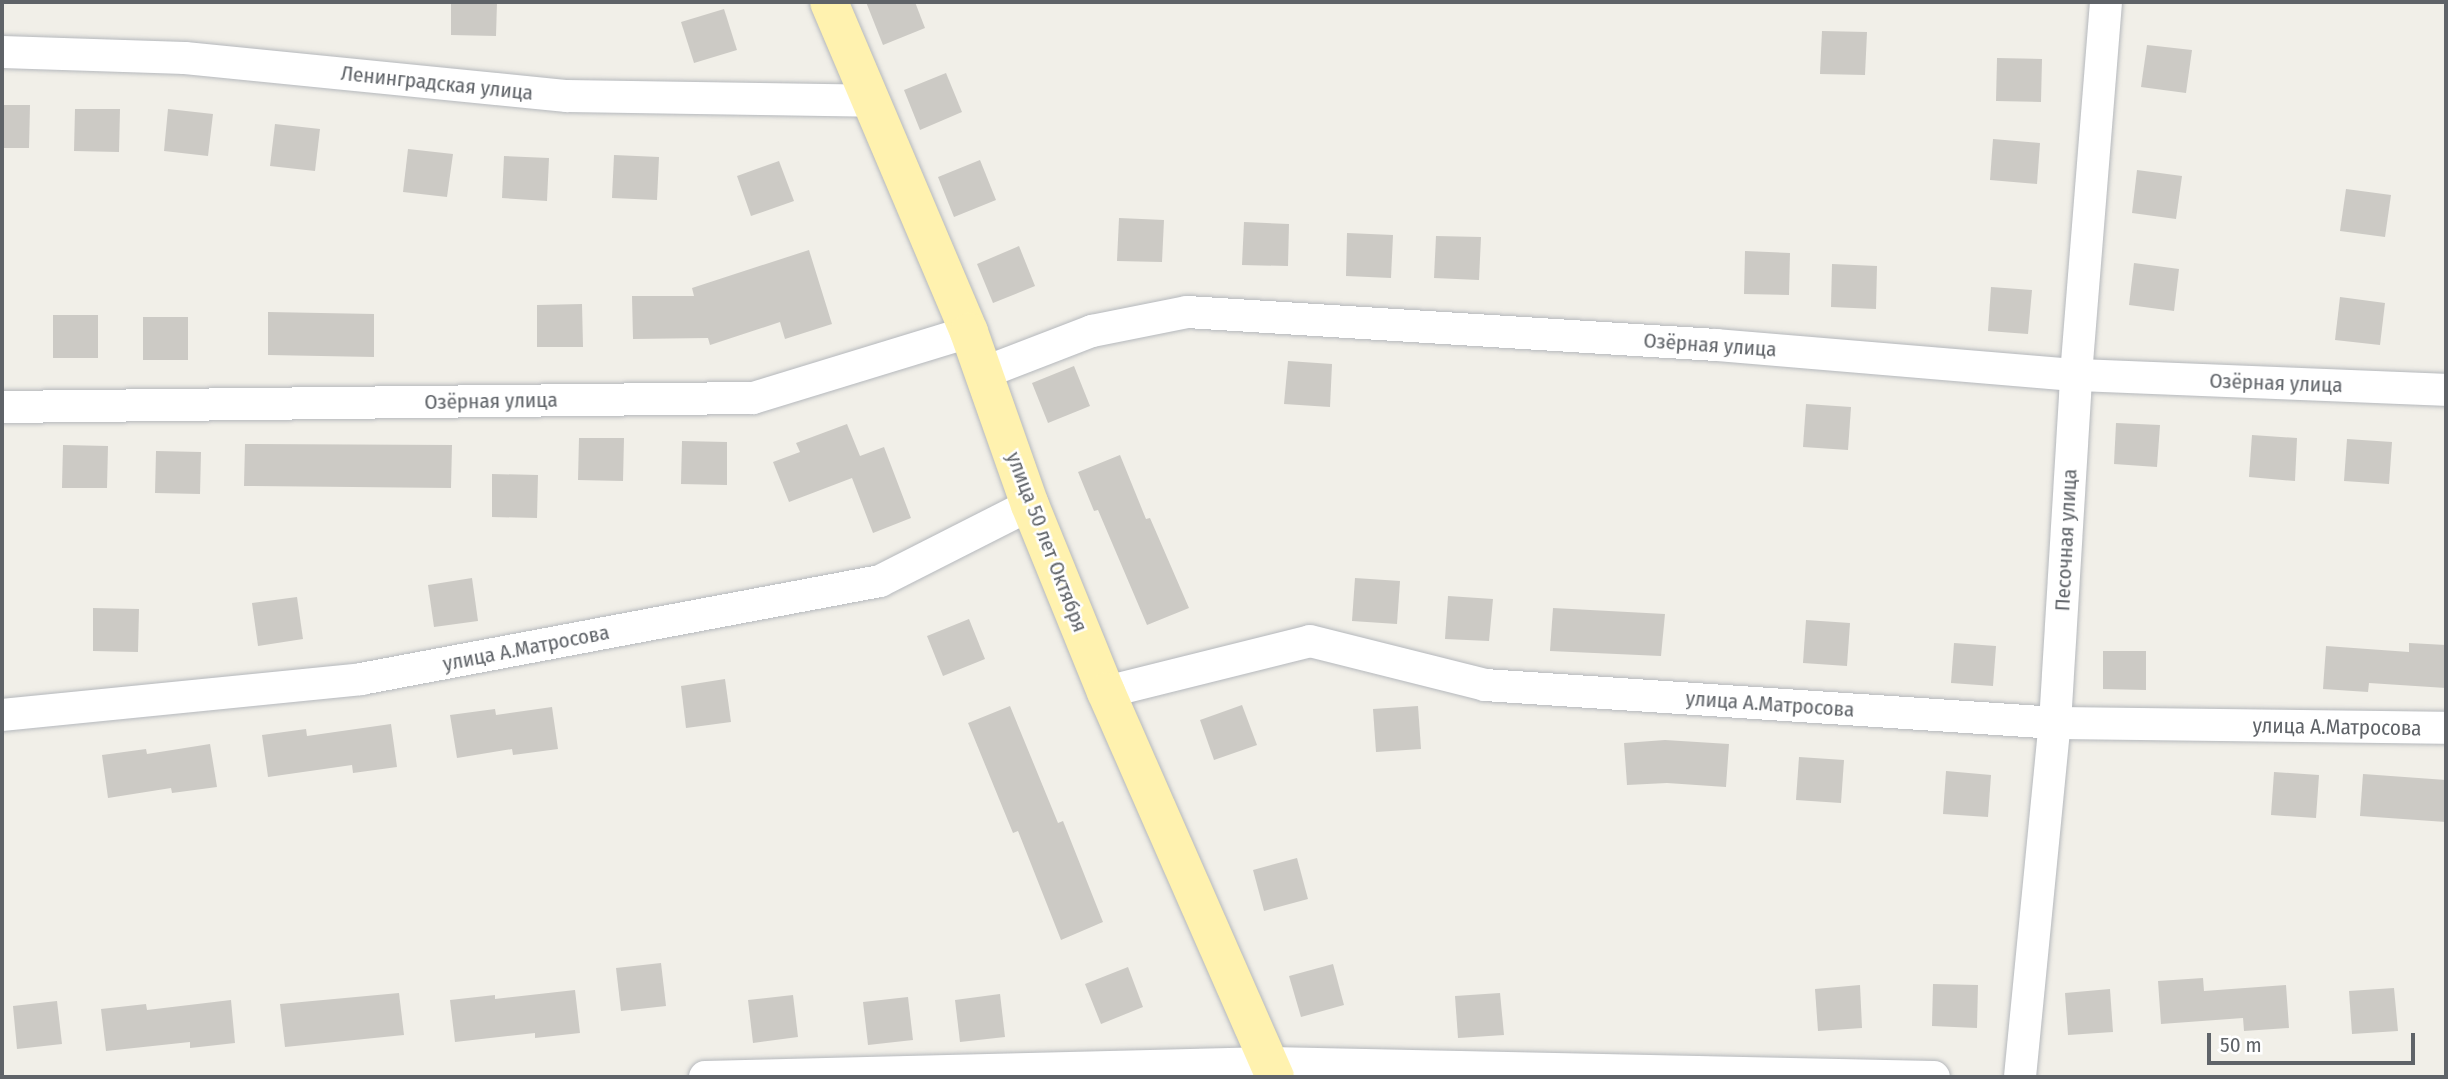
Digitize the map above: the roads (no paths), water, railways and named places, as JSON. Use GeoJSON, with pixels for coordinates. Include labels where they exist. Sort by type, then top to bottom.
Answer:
{"type":"FeatureCollection","features":[{"type":"Feature","properties":{"kind":"main road","name":"улица 50 лет Октября"},"geometry":{"type":"LineString","coordinates":[[829,2],[969,331],[1030,505],[1106,692],[1273,1070]]}},
{"type":"Feature","properties":{"kind":"street","name":"Песочная улица"},"geometry":{"type":"LineString","coordinates":[[2020,1077],[2055,723],[2076,374],[2106,2]]}},
{"type":"Feature","properties":{"kind":"street","name":"Ленинградская улица"},"geometry":{"type":"LineString","coordinates":[[2,52],[185,58],[566,96],[873,101]]}},
{"type":"Feature","properties":{"kind":"street","name":"Озёрная улица"},"geometry":{"type":"LineString","coordinates":[[983,373],[1091,331],[1187,312],[1716,345],[2076,374],[2446,390]]}},
{"type":"Feature","properties":{"kind":"street","name":"Озёрная улица"},"geometry":{"type":"LineString","coordinates":[[2,407],[753,398],[969,331]]}},
{"type":"Feature","properties":{"kind":"street","name":"улица А.Матросова"},"geometry":{"type":"LineString","coordinates":[[2,715],[361,680],[880,581],[1030,505]]}},
{"type":"Feature","properties":{"kind":"street","name":"улица А.Матросова"},"geometry":{"type":"LineString","coordinates":[[1106,692],[1310,641],[1485,685],[2055,723],[2446,728]]}},
{"type":"Feature","properties":{"kind":"street"},"geometry":{"type":"LineString","coordinates":[[705,1077],[1273,1070],[1934,1077]]}}]}
